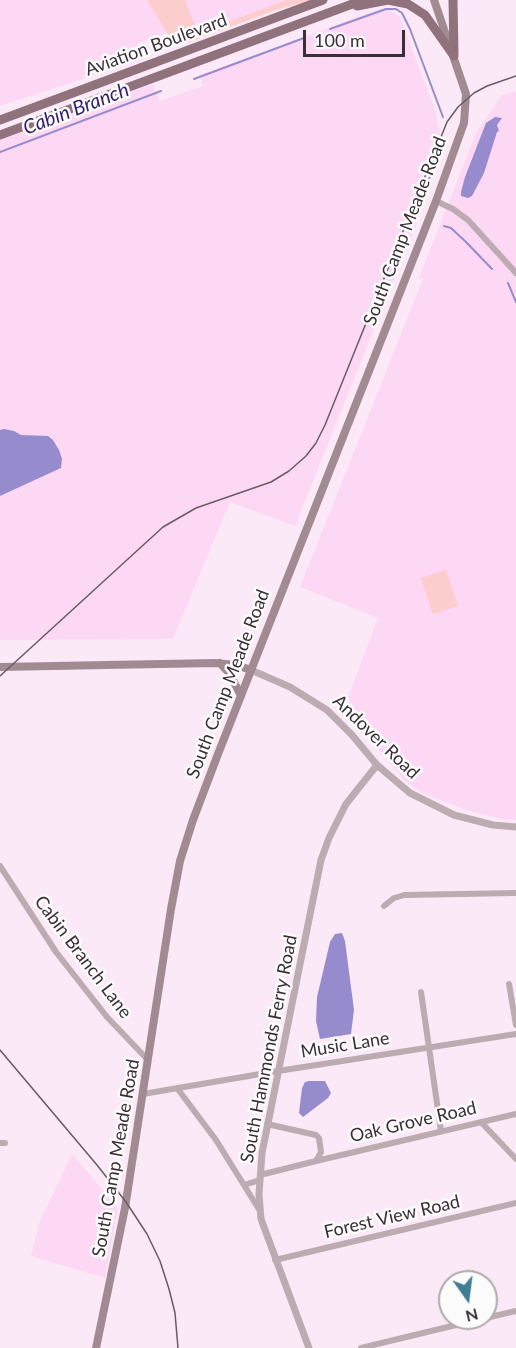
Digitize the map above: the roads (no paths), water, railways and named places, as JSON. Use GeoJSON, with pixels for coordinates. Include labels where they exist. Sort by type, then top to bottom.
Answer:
{"type":"FeatureCollection","features":[{"type":"Feature","properties":{"kind":"main road","name":"Aviation Boulevard"},"geometry":{"type":"LineString","coordinates":[[0,120],[323,0]]}},
{"type":"Feature","properties":{"kind":"main road","name":"Aviation Boulevard"},"geometry":{"type":"LineString","coordinates":[[0,135],[363,0]]}},
{"type":"Feature","properties":{"kind":"main road"},"geometry":{"type":"LineString","coordinates":[[329,13],[388,0],[408,3],[425,15],[454,56]]}},
{"type":"Feature","properties":{"kind":"main road","name":"South Camp Meade Road"},"geometry":{"type":"LineString","coordinates":[[96,1348],[118,1248],[180,861],[193,820],[251,670],[458,144],[466,110],[466,94],[434,0]]}},
{"type":"Feature","properties":{"kind":"main road"},"geometry":{"type":"LineString","coordinates":[[453,0],[454,56]]}},
{"type":"Feature","properties":{"kind":"main road"},"geometry":{"type":"LineString","coordinates":[[220,663],[230,674],[241,696]]}},
{"type":"Feature","properties":{"kind":"main road","name":"Andover Road"},"geometry":{"type":"LineString","coordinates":[[0,667],[220,663],[251,670]]}},
{"type":"Feature","properties":{"kind":"street"},"geometry":{"type":"LineString","coordinates":[[436,201],[453,209],[468,220],[516,273]]}},
{"type":"Feature","properties":{"kind":"street","name":"Andover Road"},"geometry":{"type":"LineString","coordinates":[[251,670],[290,687],[327,710],[377,765],[410,793],[454,815],[493,825],[516,826]]}},
{"type":"Feature","properties":{"kind":"street","name":"South Hammonds Ferry Road"},"geometry":{"type":"LineString","coordinates":[[309,1348],[275,1260],[260,1211],[260,1178],[267,1124],[321,860],[346,804],[377,765]]}},
{"type":"Feature","properties":{"kind":"street","name":"Cabin Branch Lane"},"geometry":{"type":"LineString","coordinates":[[0,866],[56,952],[107,1017],[149,1061]]}},
{"type":"Feature","properties":{"kind":"street"},"geometry":{"type":"LineString","coordinates":[[384,906],[394,898],[404,895],[516,893]]}},
{"type":"Feature","properties":{"kind":"street"},"geometry":{"type":"LineString","coordinates":[[509,984],[516,1025]]}},
{"type":"Feature","properties":{"kind":"street"},"geometry":{"type":"LineString","coordinates":[[421,992],[441,1131]]}},
{"type":"Feature","properties":{"kind":"street","name":"Music Lane"},"geometry":{"type":"LineString","coordinates":[[143,1094],[516,1034]]}},
{"type":"Feature","properties":{"kind":"street"},"geometry":{"type":"LineString","coordinates":[[177,1088],[216,1140],[260,1211]]}},
{"type":"Feature","properties":{"kind":"street","name":"Oak Grove Road"},"geometry":{"type":"LineString","coordinates":[[244,1185],[316,1161],[516,1114]]}},
{"type":"Feature","properties":{"kind":"street"},"geometry":{"type":"LineString","coordinates":[[480,1122],[516,1159]]}},
{"type":"Feature","properties":{"kind":"street"},"geometry":{"type":"LineString","coordinates":[[267,1124],[316,1135],[319,1138],[321,1152],[316,1161]]}},
{"type":"Feature","properties":{"kind":"street","name":"Forest View Road"},"geometry":{"type":"LineString","coordinates":[[275,1260],[516,1203]]}},
{"type":"Feature","properties":{"kind":"street"},"geometry":{"type":"LineString","coordinates":[[498,1315],[516,1311]]}},
{"type":"Feature","properties":{"kind":"street"},"geometry":{"type":"LineString","coordinates":[[360,1348],[438,1329]]}},
{"type":"Feature","properties":{"kind":"waterway","name":"Cabin Branch"},"geometry":{"type":"LineString","coordinates":[[330,29],[386,9],[396,9],[402,13],[443,117]]}},
{"type":"Feature","properties":{"kind":"waterway","name":"Cabin Branch"},"geometry":{"type":"LineString","coordinates":[[194,79],[304,38]]}},
{"type":"Feature","properties":{"kind":"waterway","name":"Cabin Branch"},"geometry":{"type":"LineString","coordinates":[[0,152],[161,91]]}},
{"type":"Feature","properties":{"kind":"waterway","name":"Cabin Branch"},"geometry":{"type":"LineString","coordinates":[[425,197],[423,195],[440,150],[442,138]]}},
{"type":"Feature","properties":{"kind":"waterway","name":"Cabin Branch"},"geometry":{"type":"LineString","coordinates":[[444,226],[451,228],[492,269]]}},
{"type":"Feature","properties":{"kind":"waterway","name":"Cabin Branch"},"geometry":{"type":"LineString","coordinates":[[508,283],[516,302]]}},
{"type":"Feature","properties":{"kind":"tram line"},"geometry":{"type":"LineString","coordinates":[[0,676],[163,527],[196,508],[271,482],[289,471],[306,456],[325,425],[447,122],[458,107],[474,93],[516,76]]}},
{"type":"Feature","properties":{"kind":"tram line"},"geometry":{"type":"LineString","coordinates":[[0,1050],[97,1165],[147,1234],[160,1261],[169,1289],[175,1313],[178,1348]]}}]}
